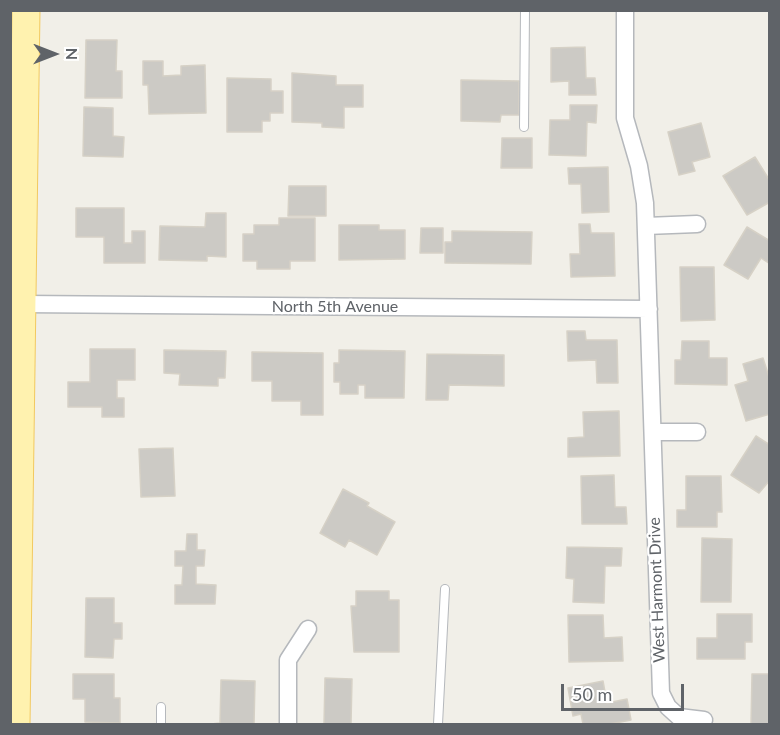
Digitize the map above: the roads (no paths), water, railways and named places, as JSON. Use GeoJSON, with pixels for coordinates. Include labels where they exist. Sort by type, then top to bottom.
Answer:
{"type":"FeatureCollection","features":[{"type":"Feature","properties":{"kind":"main road"},"geometry":{"type":"LineString","coordinates":[[16,724],[14,571],[22,304],[26,10]]}},
{"type":"Feature","properties":{"kind":"street","name":"West Harmont Drive"},"geometry":{"type":"LineString","coordinates":[[625,10],[625,118],[639,166],[646,226],[661,693],[668,707],[679,717],[704,720]]}},
{"type":"Feature","properties":{"kind":"street"},"geometry":{"type":"LineString","coordinates":[[646,226],[697,224]]}},
{"type":"Feature","properties":{"kind":"street","name":"North 5th Avenue"},"geometry":{"type":"LineString","coordinates":[[22,304],[649,309]]}},
{"type":"Feature","properties":{"kind":"street"},"geometry":{"type":"LineString","coordinates":[[653,432],[697,432]]}},
{"type":"Feature","properties":{"kind":"street"},"geometry":{"type":"LineString","coordinates":[[288,724],[288,660],[308,629]]}},
{"type":"Feature","properties":{"kind":"lane"},"geometry":{"type":"LineString","coordinates":[[524,127],[525,10]]}},
{"type":"Feature","properties":{"kind":"lane"},"geometry":{"type":"LineString","coordinates":[[438,724],[444,590]]}},
{"type":"Feature","properties":{"kind":"lane"},"geometry":{"type":"LineString","coordinates":[[161,707],[161,724]]}}]}
